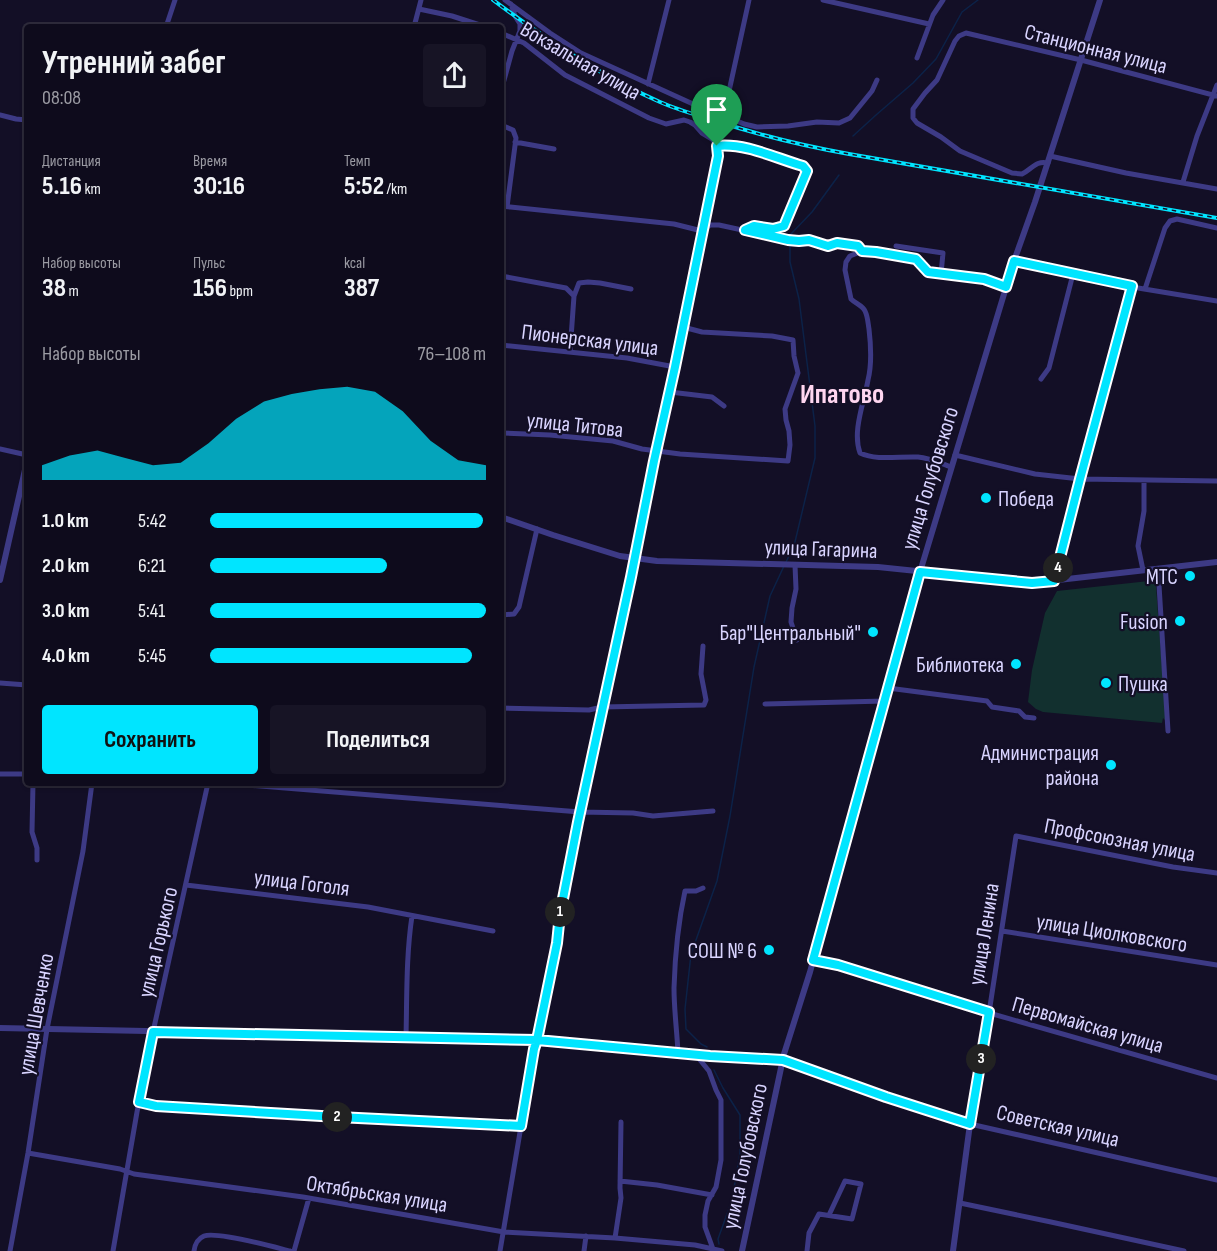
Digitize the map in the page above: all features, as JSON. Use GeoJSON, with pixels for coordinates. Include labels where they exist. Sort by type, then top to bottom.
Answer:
{"type":"FeatureCollection","features":[{"type":"Feature","properties":{"kind":"street"},"geometry":{"type":"LineString","coordinates":[[167,24],[175,0]]}},
{"type":"Feature","properties":{"kind":"street"},"geometry":{"type":"LineString","coordinates":[[415,24],[422,0]]}},
{"type":"Feature","properties":{"kind":"street"},"geometry":{"type":"LineString","coordinates":[[648,84],[669,0]]}},
{"type":"Feature","properties":{"kind":"street"},"geometry":{"type":"LineString","coordinates":[[500,1251],[534,1049],[557,943],[560,914],[580,812],[670,392],[718,156],[717,146],[750,0]]}},
{"type":"Feature","properties":{"kind":"street"},"geometry":{"type":"LineString","coordinates":[[823,0],[929,24]]}},
{"type":"Feature","properties":{"kind":"street"},"geometry":{"type":"LineString","coordinates":[[917,58],[933,15],[943,0]]}},
{"type":"Feature","properties":{"kind":"street","name":"улица Голубовского"},"geometry":{"type":"LineString","coordinates":[[742,1251],[783,1060],[813,960],[920,572],[1014,261],[1100,0]]}},
{"type":"Feature","properties":{"kind":"street"},"geometry":{"type":"LineString","coordinates":[[504,81],[520,31],[520,24],[509,2]]}},
{"type":"Feature","properties":{"kind":"street","name":"Вокзальная улица"},"geometry":{"type":"LineString","coordinates":[[509,2],[581,53],[704,109],[757,127],[817,122],[839,123],[850,118],[872,91],[877,80]]}},
{"type":"Feature","properties":{"kind":"street","name":"Вокзальная улица"},"geometry":{"type":"LineString","coordinates":[[419,9],[477,24]]}},
{"type":"Feature","properties":{"kind":"street","name":"Станционная улица"},"geometry":{"type":"LineString","coordinates":[[1049,159],[1037,163],[1023,174],[1012,173],[960,151],[914,119],[913,109],[937,80],[959,36],[966,33],[1215,95]]}},
{"type":"Feature","properties":{"kind":"street","name":"Вокзальная улица"},"geometry":{"type":"LineString","coordinates":[[504,34],[524,43],[565,75],[649,118],[666,124],[684,120],[695,124],[717,146]]}},
{"type":"Feature","properties":{"kind":"street"},"geometry":{"type":"LineString","coordinates":[[1183,182],[1197,136],[1217,85]]}},
{"type":"Feature","properties":{"kind":"street"},"geometry":{"type":"LineString","coordinates":[[0,115],[24,120]]}},
{"type":"Feature","properties":{"kind":"street"},"geometry":{"type":"LineString","coordinates":[[504,126],[513,130],[516,138],[504,207],[675,224],[702,231]]}},
{"type":"Feature","properties":{"kind":"street"},"geometry":{"type":"LineString","coordinates":[[515,142],[554,149]]}},
{"type":"Feature","properties":{"kind":"street"},"geometry":{"type":"LineString","coordinates":[[717,146],[730,145],[755,150],[803,166],[807,171],[784,226],[773,229],[754,226],[745,230]]}},
{"type":"Feature","properties":{"kind":"street"},"geometry":{"type":"LineString","coordinates":[[1049,159],[1217,189]]}},
{"type":"Feature","properties":{"kind":"street"},"geometry":{"type":"LineString","coordinates":[[1145,289],[1165,228],[1170,221],[1177,219],[1217,228]]}},
{"type":"Feature","properties":{"kind":"street"},"geometry":{"type":"LineString","coordinates":[[702,231],[710,225],[719,225],[790,240],[809,240],[828,246],[837,243],[854,245],[862,251]]}},
{"type":"Feature","properties":{"kind":"street"},"geometry":{"type":"LineString","coordinates":[[896,246],[943,253],[940,274]]}},
{"type":"Feature","properties":{"kind":"street"},"geometry":{"type":"LineString","coordinates":[[916,259],[918,249]]}},
{"type":"Feature","properties":{"kind":"street"},"geometry":{"type":"LineString","coordinates":[[951,467],[919,457],[886,457],[860,453],[858,430],[869,378],[871,348],[865,311],[852,299],[845,270],[846,262],[850,256],[862,251],[876,252],[916,259],[928,272],[984,279],[1006,287]]}},
{"type":"Feature","properties":{"kind":"street"},"geometry":{"type":"LineString","coordinates":[[1014,261],[1145,289],[1217,301]]}},
{"type":"Feature","properties":{"kind":"street"},"geometry":{"type":"LineString","coordinates":[[1041,379],[1049,368],[1073,274]]}},
{"type":"Feature","properties":{"kind":"street"},"geometry":{"type":"LineString","coordinates":[[504,277],[566,288],[574,296]]}},
{"type":"Feature","properties":{"kind":"street"},"geometry":{"type":"LineString","coordinates":[[570,352],[574,296],[579,283],[588,282],[631,288]]}},
{"type":"Feature","properties":{"kind":"street"},"geometry":{"type":"LineString","coordinates":[[1054,581],[1132,286]]}},
{"type":"Feature","properties":{"kind":"street","name":"Пионерская улица"},"geometry":{"type":"LineString","coordinates":[[683,327],[702,332],[772,336],[793,340],[798,373],[785,409],[790,445],[788,461]]}},
{"type":"Feature","properties":{"kind":"street","name":"Пионерская улица"},"geometry":{"type":"LineString","coordinates":[[504,345],[627,358],[675,367]]}},
{"type":"Feature","properties":{"kind":"street"},"geometry":{"type":"LineString","coordinates":[[670,392],[712,398],[724,406]]}},
{"type":"Feature","properties":{"kind":"street","name":"улица Титова"},"geometry":{"type":"LineString","coordinates":[[504,433],[613,441],[642,449],[681,454],[788,461]]}},
{"type":"Feature","properties":{"kind":"street"},"geometry":{"type":"LineString","coordinates":[[0,449],[24,454]]}},
{"type":"Feature","properties":{"kind":"street"},"geometry":{"type":"LineString","coordinates":[[955,455],[1035,474],[1080,479],[1217,482]]}},
{"type":"Feature","properties":{"kind":"street"},"geometry":{"type":"LineString","coordinates":[[0,580],[24,474]]}},
{"type":"Feature","properties":{"kind":"street"},"geometry":{"type":"LineString","coordinates":[[1143,570],[1138,546],[1144,511],[1144,480]]}},
{"type":"Feature","properties":{"kind":"street","name":"улица Гагарина"},"geometry":{"type":"LineString","coordinates":[[504,518],[616,554],[657,561],[878,567],[1032,583],[1217,562]]}},
{"type":"Feature","properties":{"kind":"street"},"geometry":{"type":"LineString","coordinates":[[504,615],[514,614],[519,607],[537,529]]}},
{"type":"Feature","properties":{"kind":"street"},"geometry":{"type":"LineString","coordinates":[[793,565],[796,589],[791,622],[797,640]]}},
{"type":"Feature","properties":{"kind":"street"},"geometry":{"type":"LineString","coordinates":[[1158,569],[1168,731]]}},
{"type":"Feature","properties":{"kind":"street"},"geometry":{"type":"LineString","coordinates":[[504,708],[589,710],[602,707],[704,705],[706,700],[701,663],[703,645]]}},
{"type":"Feature","properties":{"kind":"street"},"geometry":{"type":"LineString","coordinates":[[0,683],[24,685]]}},
{"type":"Feature","properties":{"kind":"street"},"geometry":{"type":"LineString","coordinates":[[888,688],[987,701],[992,707],[1019,711],[1025,717],[1034,718]]}},
{"type":"Feature","properties":{"kind":"street"},"geometry":{"type":"LineString","coordinates":[[765,704],[885,700]]}},
{"type":"Feature","properties":{"kind":"street"},"geometry":{"type":"LineString","coordinates":[[0,774],[24,774]]}},
{"type":"Feature","properties":{"kind":"street"},"geometry":{"type":"LineString","coordinates":[[33,786],[32,832],[37,860]]}},
{"type":"Feature","properties":{"kind":"street","name":"улица Шевченко"},"geometry":{"type":"LineString","coordinates":[[10,1251],[47,1029],[83,851],[92,786]]}},
{"type":"Feature","properties":{"kind":"street","name":"улица Горького"},"geometry":{"type":"LineString","coordinates":[[113,1251],[153,1032],[207,786]]}},
{"type":"Feature","properties":{"kind":"street"},"geometry":{"type":"LineString","coordinates":[[259,786],[580,812],[633,813],[653,816],[713,811]]}},
{"type":"Feature","properties":{"kind":"street","name":"Профсоюзная улица"},"geometry":{"type":"LineString","coordinates":[[1016,836],[1173,867],[1217,873]]}},
{"type":"Feature","properties":{"kind":"street","name":"улица Ленина"},"geometry":{"type":"LineString","coordinates":[[953,1251],[970,1124],[1016,836]]}},
{"type":"Feature","properties":{"kind":"street","name":"улица Гоголя"},"geometry":{"type":"LineString","coordinates":[[186,885],[368,907],[493,931]]}},
{"type":"Feature","properties":{"kind":"street"},"geometry":{"type":"LineString","coordinates":[[678,1053],[674,990],[681,910],[685,891],[696,891],[703,888]]}},
{"type":"Feature","properties":{"kind":"street"},"geometry":{"type":"LineString","coordinates":[[406,1037],[412,916]]}},
{"type":"Feature","properties":{"kind":"street","name":"улица Циолковского"},"geometry":{"type":"LineString","coordinates":[[1002,932],[1217,965]]}},
{"type":"Feature","properties":{"kind":"street","name":"Первомайская улица"},"geometry":{"type":"LineString","coordinates":[[813,960],[838,965],[989,1012],[1217,1078]]}},
{"type":"Feature","properties":{"kind":"street","name":"Советская улица"},"geometry":{"type":"LineString","coordinates":[[0,1028],[537,1040],[783,1060],[970,1124],[1217,1180]]}},
{"type":"Feature","properties":{"kind":"street"},"geometry":{"type":"LineString","coordinates":[[700,1055],[700,1060],[709,1071],[721,1100],[721,1160],[716,1187],[708,1201],[705,1227],[713,1249]]}},
{"type":"Feature","properties":{"kind":"street"},"geometry":{"type":"LineString","coordinates":[[139,1102],[156,1106],[521,1126]]}},
{"type":"Feature","properties":{"kind":"street"},"geometry":{"type":"LineString","coordinates":[[615,1238],[621,1198],[621,1122]]}},
{"type":"Feature","properties":{"kind":"street","name":"Октябрьская улица"},"geometry":{"type":"LineString","coordinates":[[28,1153],[127,1172],[309,1198],[504,1232],[615,1238],[695,1245],[722,1251]]}},
{"type":"Feature","properties":{"kind":"street"},"geometry":{"type":"LineString","coordinates":[[620,1181],[712,1195]]}},
{"type":"Feature","properties":{"kind":"street"},"geometry":{"type":"LineString","coordinates":[[807,1251],[809,1233],[819,1214],[852,1219],[861,1184],[845,1181],[829,1215]]}},
{"type":"Feature","properties":{"kind":"street"},"geometry":{"type":"LineString","coordinates":[[703,1194],[708,1201]]}},
{"type":"Feature","properties":{"kind":"street"},"geometry":{"type":"LineString","coordinates":[[294,1251],[309,1198]]}},
{"type":"Feature","properties":{"kind":"street"},"geometry":{"type":"LineString","coordinates":[[960,1203],[1184,1251]]}},
{"type":"Feature","properties":{"kind":"street"},"geometry":{"type":"LineString","coordinates":[[194,1251],[198,1240],[212,1235],[290,1251]]}},
{"type":"Feature","properties":{"kind":"street"},"geometry":{"type":"LineString","coordinates":[[584,1251],[586,1236]]}},
{"type":"Feature","properties":{"kind":"green space"},"geometry":{"type":"Polygon","coordinates":[[[1149,581],[1155,583],[1156,587],[1166,721],[1163,718],[1162,723],[1043,712],[1028,702],[1032,670],[1045,613],[1057,591],[1149,581]]]}},
{"type":"Feature","properties":{"kind":"waterway"},"geometry":{"type":"LineString","coordinates":[[853,136],[913,83],[936,59],[962,12],[978,0]]}},
{"type":"Feature","properties":{"kind":"waterway"},"geometry":{"type":"LineString","coordinates":[[790,239],[790,235],[812,212],[839,175]]}},
{"type":"Feature","properties":{"kind":"waterway"},"geometry":{"type":"LineString","coordinates":[[786,562],[794,546],[815,458],[815,426],[799,299],[790,262],[790,243]]}},
{"type":"Feature","properties":{"kind":"waterway"},"geometry":{"type":"LineString","coordinates":[[707,1047],[686,1029],[685,1009],[691,954],[717,881],[754,667],[770,596],[784,566]]}},
{"type":"Feature","properties":{"kind":"waterway"},"geometry":{"type":"LineString","coordinates":[[714,1070],[740,1115],[740,1153],[732,1200],[718,1239],[719,1244]]}},
{"type":"Feature","properties":{"kind":"railway"},"geometry":{"type":"LineString","coordinates":[[493,0],[553,43],[616,81],[667,105],[732,126],[832,151],[1217,218]]}},
{"type":"Feature","properties":{"kind":"place","name":"Победа"},"geometry":{"type":"Point","coordinates":[986,498]}},
{"type":"Feature","properties":{"kind":"place","name":"МТС"},"geometry":{"type":"Point","coordinates":[1190,576]}},
{"type":"Feature","properties":{"kind":"place","name":"Fusion"},"geometry":{"type":"Point","coordinates":[1180,621]}},
{"type":"Feature","properties":{"kind":"place","name":"Бар\"Центральный\""},"geometry":{"type":"Point","coordinates":[873,632]}},
{"type":"Feature","properties":{"kind":"place","name":"Библиотека"},"geometry":{"type":"Point","coordinates":[1016,664]}},
{"type":"Feature","properties":{"kind":"place","name":"Пушка"},"geometry":{"type":"Point","coordinates":[1106,683]}},
{"type":"Feature","properties":{"kind":"place","name":"Администрация района"},"geometry":{"type":"Point","coordinates":[1111,765]}},
{"type":"Feature","properties":{"kind":"place","name":"СОШ № 6"},"geometry":{"type":"Point","coordinates":[769,950]}},
{"type":"Feature","properties":{"kind":"district","name":"Ипатово"},"geometry":{"type":"Point","coordinates":[842,393]}},
{"type":"Feature","properties":{"kind":"route"},"geometry":{"type":"LineString","coordinates":[[717,146],[718,156],[578,822],[537,1040],[153,1032],[139,1102],[156,1106],[521,1126],[537,1040],[710,1056],[783,1060],[970,1124],[989,1012],[838,965],[813,960],[920,572],[1032,583],[1054,581],[1132,286],[1014,261],[1006,287],[984,279],[928,272],[916,259],[862,251],[858,246],[837,243],[828,246],[809,240],[788,240],[745,230],[754,226],[773,229],[784,226],[807,171],[803,166],[755,150],[730,145],[717,146]]}}]}
